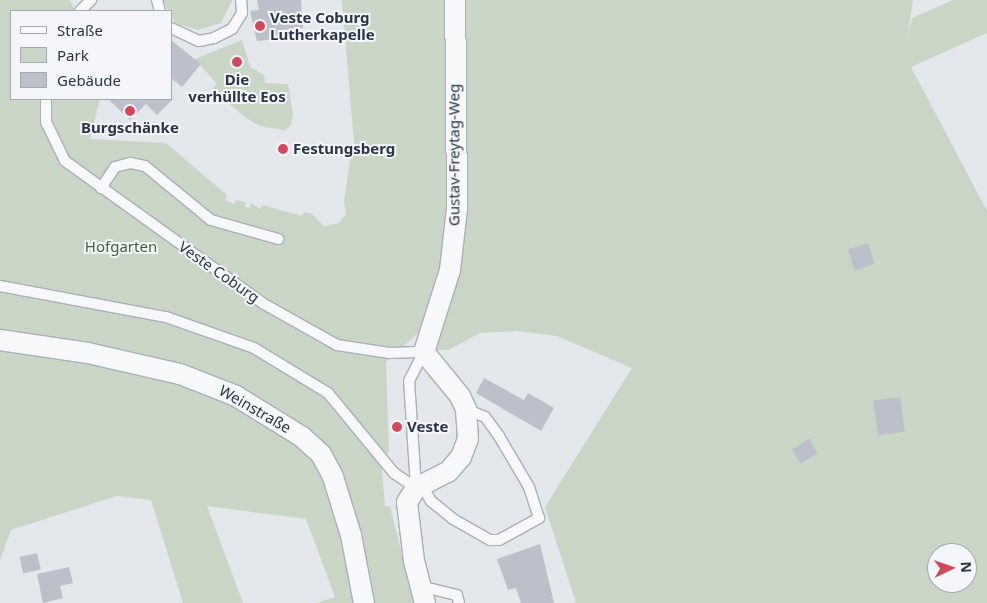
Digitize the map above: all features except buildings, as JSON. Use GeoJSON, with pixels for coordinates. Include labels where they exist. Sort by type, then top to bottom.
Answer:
{"type":"FeatureCollection","features":[{"type":"Feature","properties":{"kind":"street","name":"Gustav-Freytag-Weg"},"geometry":{"type":"LineString","coordinates":[[426,343],[450,270],[456,209],[455,0]]}},
{"type":"Feature","properties":{"kind":"street","name":"Weinstraße"},"geometry":{"type":"LineString","coordinates":[[0,340],[88,353],[180,374],[236,396],[302,437],[321,454],[333,477],[351,536],[364,603]]}},
{"type":"Feature","properties":{"kind":"street"},"geometry":{"type":"LineString","coordinates":[[422,594],[406,519],[408,497],[419,486],[448,472],[461,457],[468,440],[466,409],[460,396],[426,343]]}},
{"type":"Feature","properties":{"kind":"lane"},"geometry":{"type":"LineString","coordinates":[[81,10],[91,0]]}},
{"type":"Feature","properties":{"kind":"lane"},"geometry":{"type":"LineString","coordinates":[[172,28],[199,41],[214,38],[232,29],[242,13],[241,0]]}},
{"type":"Feature","properties":{"kind":"lane","name":"Veste Coburg"},"geometry":{"type":"LineString","coordinates":[[46,100],[46,122],[55,147],[65,161],[264,304],[323,339],[389,353],[426,343]]}},
{"type":"Feature","properties":{"kind":"lane"},"geometry":{"type":"LineString","coordinates":[[101,188],[115,167],[130,163],[145,166],[212,220],[278,239]]}},
{"type":"Feature","properties":{"kind":"lane"},"geometry":{"type":"LineString","coordinates":[[0,286],[166,316],[254,348],[328,393],[394,473],[419,486],[431,501],[453,520],[490,540],[499,540],[538,518],[529,487],[499,436],[480,414],[466,409]]}},
{"type":"Feature","properties":{"kind":"lane"},"geometry":{"type":"LineString","coordinates":[[419,486],[409,382],[426,343]]}},
{"type":"Feature","properties":{"kind":"lane"},"geometry":{"type":"LineString","coordinates":[[422,594],[457,595],[459,603]]}},
{"type":"Feature","properties":{"kind":"green space","name":"Hofgarten"},"geometry":{"type":"Polygon","coordinates":[[[0,0],[70,0],[75,10],[10,10],[10,100],[100,100],[90,139],[166,143],[227,195],[225,200],[234,204],[236,200],[246,202],[245,207],[249,208],[251,203],[260,209],[262,205],[302,216],[304,212],[312,214],[324,226],[339,223],[346,214],[344,201],[351,155],[355,155],[342,0],[445,0],[448,203],[441,270],[428,316],[417,334],[386,362],[389,452],[381,458],[385,506],[390,506],[414,603],[316,603],[335,597],[306,519],[207,506],[243,603],[183,603],[151,500],[117,496],[11,530],[0,560],[0,0]]]}},
{"type":"Feature","properties":{"kind":"green space"},"geometry":{"type":"Polygon","coordinates":[[[163,0],[232,0],[221,23],[198,30],[175,23],[172,17],[172,10],[168,10],[163,0]]]}},
{"type":"Feature","properties":{"kind":"green space"},"geometry":{"type":"Polygon","coordinates":[[[461,0],[913,0],[907,41],[912,18],[953,0],[987,0],[987,33],[911,67],[987,211],[987,603],[576,603],[545,507],[632,368],[557,336],[515,331],[480,333],[448,350],[437,350],[458,268],[461,0]]]}},
{"type":"Feature","properties":{"kind":"green space"},"geometry":{"type":"Polygon","coordinates":[[[242,40],[250,67],[264,75],[265,83],[288,84],[293,114],[291,125],[285,130],[260,126],[246,118],[212,89],[217,84],[195,59],[242,40]]]}},
{"type":"Feature","properties":{"kind":"place","name":"Veste Coburg Lutherkapelle"},"geometry":{"type":"Point","coordinates":[260,26]}},
{"type":"Feature","properties":{"kind":"place","name":"Die verhüllte Eos"},"geometry":{"type":"Point","coordinates":[237,62]}},
{"type":"Feature","properties":{"kind":"place","name":"Burgschänke"},"geometry":{"type":"Point","coordinates":[130,111]}},
{"type":"Feature","properties":{"kind":"place","name":"Festungsberg"},"geometry":{"type":"Point","coordinates":[283,149]}},
{"type":"Feature","properties":{"kind":"place","name":"Veste"},"geometry":{"type":"Point","coordinates":[397,427]}}]}
